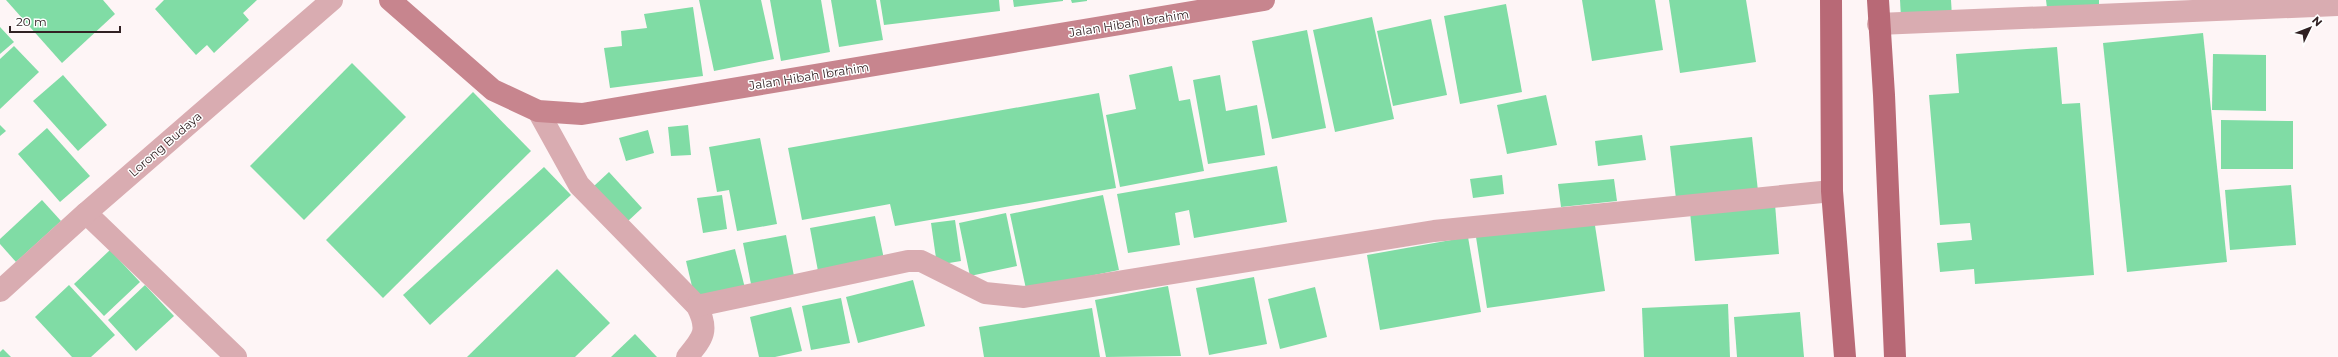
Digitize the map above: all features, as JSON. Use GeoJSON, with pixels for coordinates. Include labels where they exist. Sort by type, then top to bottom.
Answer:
{"type":"FeatureCollection","features":[{"type":"Feature","properties":{"kind":"main road"},"geometry":{"type":"LineString","coordinates":[[1831,0],[1832,191],[1845,357]]}},
{"type":"Feature","properties":{"kind":"main road"},"geometry":{"type":"LineString","coordinates":[[1878,0],[1878,24],[1884,95],[1895,357]]}},
{"type":"Feature","properties":{"kind":"street","name":"Lorong Budaya"},"geometry":{"type":"LineString","coordinates":[[0,291],[86,213],[332,0]]}},
{"type":"Feature","properties":{"kind":"street","name":"Jalan Hibah Ibrahim"},"geometry":{"type":"LineString","coordinates":[[390,0],[493,90],[538,111],[582,114],[1215,4],[1264,0]]}},
{"type":"Feature","properties":{"kind":"street"},"geometry":{"type":"LineString","coordinates":[[1878,24],[2338,5]]}},
{"type":"Feature","properties":{"kind":"street"},"geometry":{"type":"LineString","coordinates":[[538,111],[579,185],[697,306],[705,321],[704,334],[687,357]]}},
{"type":"Feature","properties":{"kind":"street"},"geometry":{"type":"LineString","coordinates":[[697,306],[908,260],[921,261],[986,293],[1000,296],[1024,297],[1434,231],[1832,191]]}},
{"type":"Feature","properties":{"kind":"street"},"geometry":{"type":"LineString","coordinates":[[86,213],[236,357]]}},
{"type":"Feature","properties":{"kind":"building"},"geometry":{"type":"Polygon","coordinates":[[[6,0],[103,0],[115,14],[62,63],[6,0]]]}},
{"type":"Feature","properties":{"kind":"building"},"geometry":{"type":"Polygon","coordinates":[[[164,0],[257,0],[243,13],[249,20],[214,53],[207,45],[196,55],[155,9],[164,0]]]}},
{"type":"Feature","properties":{"kind":"building"},"geometry":{"type":"Polygon","coordinates":[[[699,0],[761,0],[774,59],[714,71],[699,0]]]}},
{"type":"Feature","properties":{"kind":"building"},"geometry":{"type":"Polygon","coordinates":[[[770,0],[821,0],[830,52],[781,61],[770,0]]]}},
{"type":"Feature","properties":{"kind":"building"},"geometry":{"type":"Polygon","coordinates":[[[831,0],[876,0],[883,40],[839,47],[831,0]]]}},
{"type":"Feature","properties":{"kind":"building"},"geometry":{"type":"Polygon","coordinates":[[[880,0],[999,0],[1000,11],[884,25],[880,0]]]}},
{"type":"Feature","properties":{"kind":"building"},"geometry":{"type":"Polygon","coordinates":[[[1013,0],[1063,0],[1063,1],[1014,7],[1013,0]]]}},
{"type":"Feature","properties":{"kind":"building"},"geometry":{"type":"Polygon","coordinates":[[[1071,0],[1087,0],[1087,1],[1072,3],[1071,0]]]}},
{"type":"Feature","properties":{"kind":"building"},"geometry":{"type":"Polygon","coordinates":[[[1582,0],[1655,0],[1663,50],[1592,61],[1582,0]]]}},
{"type":"Feature","properties":{"kind":"building"},"geometry":{"type":"Polygon","coordinates":[[[1669,0],[1746,0],[1756,62],[1680,73],[1669,0]]]}},
{"type":"Feature","properties":{"kind":"building"},"geometry":{"type":"Polygon","coordinates":[[[1900,0],[1951,0],[1952,17],[1901,18],[1900,0]]]}},
{"type":"Feature","properties":{"kind":"building"},"geometry":{"type":"Polygon","coordinates":[[[2046,0],[2099,0],[2099,6],[2047,8],[2046,0]]]}},
{"type":"Feature","properties":{"kind":"building"},"geometry":{"type":"Polygon","coordinates":[[[1506,4],[1522,92],[1460,104],[1444,16],[1506,4]]]}},
{"type":"Feature","properties":{"kind":"building"},"geometry":{"type":"Polygon","coordinates":[[[693,7],[703,76],[610,88],[604,48],[622,46],[621,31],[647,28],[644,14],[693,7]]]}},
{"type":"Feature","properties":{"kind":"building"},"geometry":{"type":"Polygon","coordinates":[[[1372,17],[1394,119],[1335,132],[1313,30],[1372,17]]]}},
{"type":"Feature","properties":{"kind":"building"},"geometry":{"type":"Polygon","coordinates":[[[1431,19],[1447,95],[1393,106],[1377,31],[1431,19]]]}},
{"type":"Feature","properties":{"kind":"building"},"geometry":{"type":"Polygon","coordinates":[[[0,27],[14,42],[0,54],[0,27]]]}},
{"type":"Feature","properties":{"kind":"building"},"geometry":{"type":"Polygon","coordinates":[[[1307,30],[1326,128],[1272,139],[1252,41],[1307,30]]]}},
{"type":"Feature","properties":{"kind":"building"},"geometry":{"type":"Polygon","coordinates":[[[2203,33],[2227,262],[2127,272],[2103,43],[2203,33]]]}},
{"type":"Feature","properties":{"kind":"building"},"geometry":{"type":"Polygon","coordinates":[[[14,46],[39,72],[0,109],[0,59],[14,46]]]}},
{"type":"Feature","properties":{"kind":"building"},"geometry":{"type":"Polygon","coordinates":[[[2057,47],[2062,104],[2080,103],[2094,275],[1975,284],[1974,269],[1940,272],[1937,243],[1972,240],[1970,223],[1940,225],[1929,95],[1959,93],[1956,54],[2057,47]]]}},
{"type":"Feature","properties":{"kind":"building"},"geometry":{"type":"Polygon","coordinates":[[[2213,54],[2266,55],[2266,111],[2212,110],[2213,54]]]}},
{"type":"Feature","properties":{"kind":"building"},"geometry":{"type":"Polygon","coordinates":[[[352,63],[406,117],[304,220],[250,166],[352,63]]]}},
{"type":"Feature","properties":{"kind":"building"},"geometry":{"type":"Polygon","coordinates":[[[1172,66],[1179,101],[1190,99],[1204,171],[1120,187],[1106,115],[1136,109],[1129,75],[1172,66]]]}},
{"type":"Feature","properties":{"kind":"building"},"geometry":{"type":"Polygon","coordinates":[[[63,75],[107,125],[78,151],[33,101],[63,75]]]}},
{"type":"Feature","properties":{"kind":"building"},"geometry":{"type":"Polygon","coordinates":[[[1220,75],[1226,111],[1257,105],[1265,155],[1208,164],[1193,80],[1220,75]]]}},
{"type":"Feature","properties":{"kind":"building"},"geometry":{"type":"Polygon","coordinates":[[[473,92],[531,151],[383,298],[326,240],[473,92]]]}},
{"type":"Feature","properties":{"kind":"building"},"geometry":{"type":"Polygon","coordinates":[[[1099,93],[1116,188],[895,226],[890,204],[802,220],[788,148],[1099,93]]]}},
{"type":"Feature","properties":{"kind":"building"},"geometry":{"type":"Polygon","coordinates":[[[1546,95],[1557,145],[1507,154],[1497,105],[1546,95]]]}},
{"type":"Feature","properties":{"kind":"building"},"geometry":{"type":"Polygon","coordinates":[[[2221,120],[2293,121],[2293,169],[2221,169],[2221,120]]]}},
{"type":"Feature","properties":{"kind":"building"},"geometry":{"type":"Polygon","coordinates":[[[0,125],[6,131],[0,136],[0,125]]]}},
{"type":"Feature","properties":{"kind":"building"},"geometry":{"type":"Polygon","coordinates":[[[688,125],[691,155],[671,156],[668,127],[688,125]]]}},
{"type":"Feature","properties":{"kind":"building"},"geometry":{"type":"Polygon","coordinates":[[[47,128],[90,176],[60,202],[18,154],[47,128]]]}},
{"type":"Feature","properties":{"kind":"building"},"geometry":{"type":"Polygon","coordinates":[[[648,130],[654,153],[626,161],[619,138],[648,130]]]}},
{"type":"Feature","properties":{"kind":"building"},"geometry":{"type":"Polygon","coordinates":[[[1642,135],[1646,160],[1598,166],[1595,141],[1642,135]]]}},
{"type":"Feature","properties":{"kind":"building"},"geometry":{"type":"Polygon","coordinates":[[[1752,137],[1758,191],[1676,199],[1670,146],[1752,137]]]}},
{"type":"Feature","properties":{"kind":"building"},"geometry":{"type":"Polygon","coordinates":[[[760,138],[777,224],[737,231],[729,190],[717,192],[709,147],[760,138]]]}},
{"type":"Feature","properties":{"kind":"building"},"geometry":{"type":"Polygon","coordinates":[[[1277,166],[1287,222],[1194,238],[1189,210],[1175,213],[1180,245],[1128,253],[1117,194],[1277,166]]]}},
{"type":"Feature","properties":{"kind":"building"},"geometry":{"type":"Polygon","coordinates":[[[544,167],[571,195],[430,325],[403,295],[544,167]]]}},
{"type":"Feature","properties":{"kind":"building"},"geometry":{"type":"Polygon","coordinates":[[[609,172],[642,208],[627,222],[594,186],[609,172]]]}},
{"type":"Feature","properties":{"kind":"building"},"geometry":{"type":"Polygon","coordinates":[[[1502,175],[1504,194],[1473,198],[1470,179],[1502,175]]]}},
{"type":"Feature","properties":{"kind":"building"},"geometry":{"type":"Polygon","coordinates":[[[1614,179],[1617,201],[1561,207],[1558,184],[1614,179]]]}},
{"type":"Feature","properties":{"kind":"building"},"geometry":{"type":"Polygon","coordinates":[[[2291,185],[2296,245],[2230,250],[2225,190],[2291,185]]]}},
{"type":"Feature","properties":{"kind":"building"},"geometry":{"type":"Polygon","coordinates":[[[722,195],[727,229],[703,233],[697,198],[722,195]]]}},
{"type":"Feature","properties":{"kind":"building"},"geometry":{"type":"Polygon","coordinates":[[[1103,195],[1119,270],[1026,289],[1010,214],[1103,195]]]}},
{"type":"Feature","properties":{"kind":"building"},"geometry":{"type":"Polygon","coordinates":[[[42,200],[61,221],[16,262],[0,244],[0,239],[42,200]]]}},
{"type":"Feature","properties":{"kind":"building"},"geometry":{"type":"Polygon","coordinates":[[[1775,204],[1779,254],[1695,261],[1690,212],[1775,204]]]}},
{"type":"Feature","properties":{"kind":"building"},"geometry":{"type":"Polygon","coordinates":[[[1006,213],[1017,266],[970,276],[959,223],[1006,213]]]}},
{"type":"Feature","properties":{"kind":"building"},"geometry":{"type":"Polygon","coordinates":[[[875,216],[884,259],[818,271],[810,228],[875,216]]]}},
{"type":"Feature","properties":{"kind":"building"},"geometry":{"type":"Polygon","coordinates":[[[1594,219],[1605,291],[1487,308],[1476,237],[1594,219]]]}},
{"type":"Feature","properties":{"kind":"building"},"geometry":{"type":"Polygon","coordinates":[[[955,220],[961,261],[937,265],[931,223],[955,220]]]}},
{"type":"Feature","properties":{"kind":"building"},"geometry":{"type":"Polygon","coordinates":[[[786,235],[794,276],[751,284],[743,243],[786,235]]]}},
{"type":"Feature","properties":{"kind":"building"},"geometry":{"type":"Polygon","coordinates":[[[1468,237],[1481,312],[1380,330],[1367,255],[1468,237]]]}},
{"type":"Feature","properties":{"kind":"building"},"geometry":{"type":"Polygon","coordinates":[[[735,249],[745,288],[695,299],[686,261],[735,249]]]}},
{"type":"Feature","properties":{"kind":"building"},"geometry":{"type":"Polygon","coordinates":[[[110,250],[140,282],[104,316],[74,284],[110,250]]]}},
{"type":"Feature","properties":{"kind":"building"},"geometry":{"type":"Polygon","coordinates":[[[557,269],[610,323],[575,357],[467,357],[557,269]]]}},
{"type":"Feature","properties":{"kind":"building"},"geometry":{"type":"Polygon","coordinates":[[[1254,277],[1267,344],[1209,355],[1196,288],[1254,277]]]}},
{"type":"Feature","properties":{"kind":"building"},"geometry":{"type":"Polygon","coordinates":[[[913,280],[925,326],[858,343],[846,297],[913,280]]]}},
{"type":"Feature","properties":{"kind":"building"},"geometry":{"type":"Polygon","coordinates":[[[69,285],[115,335],[91,357],[72,357],[35,317],[69,285]]]}},
{"type":"Feature","properties":{"kind":"building"},"geometry":{"type":"Polygon","coordinates":[[[145,285],[174,316],[136,351],[108,320],[145,285]]]}},
{"type":"Feature","properties":{"kind":"building"},"geometry":{"type":"Polygon","coordinates":[[[1168,286],[1181,356],[1106,357],[1095,300],[1168,286]]]}},
{"type":"Feature","properties":{"kind":"building"},"geometry":{"type":"Polygon","coordinates":[[[1315,287],[1327,337],[1280,349],[1268,299],[1315,287]]]}},
{"type":"Feature","properties":{"kind":"building"},"geometry":{"type":"Polygon","coordinates":[[[841,298],[850,343],[811,350],[802,306],[841,298]]]}},
{"type":"Feature","properties":{"kind":"building"},"geometry":{"type":"Polygon","coordinates":[[[1728,304],[1730,357],[1644,357],[1642,308],[1728,304]]]}},
{"type":"Feature","properties":{"kind":"building"},"geometry":{"type":"Polygon","coordinates":[[[791,307],[802,351],[775,357],[759,357],[750,317],[791,307]]]}},
{"type":"Feature","properties":{"kind":"building"},"geometry":{"type":"Polygon","coordinates":[[[1092,308],[1100,357],[984,357],[979,327],[1092,308]]]}},
{"type":"Feature","properties":{"kind":"building"},"geometry":{"type":"Polygon","coordinates":[[[1800,312],[1804,357],[1737,357],[1734,317],[1800,312]]]}},
{"type":"Feature","properties":{"kind":"building"},"geometry":{"type":"Polygon","coordinates":[[[635,334],[657,357],[611,357],[635,334]]]}},
{"type":"Feature","properties":{"kind":"building"},"geometry":{"type":"Polygon","coordinates":[[[3,349],[11,357],[0,357],[0,352],[3,349]]]}}]}
